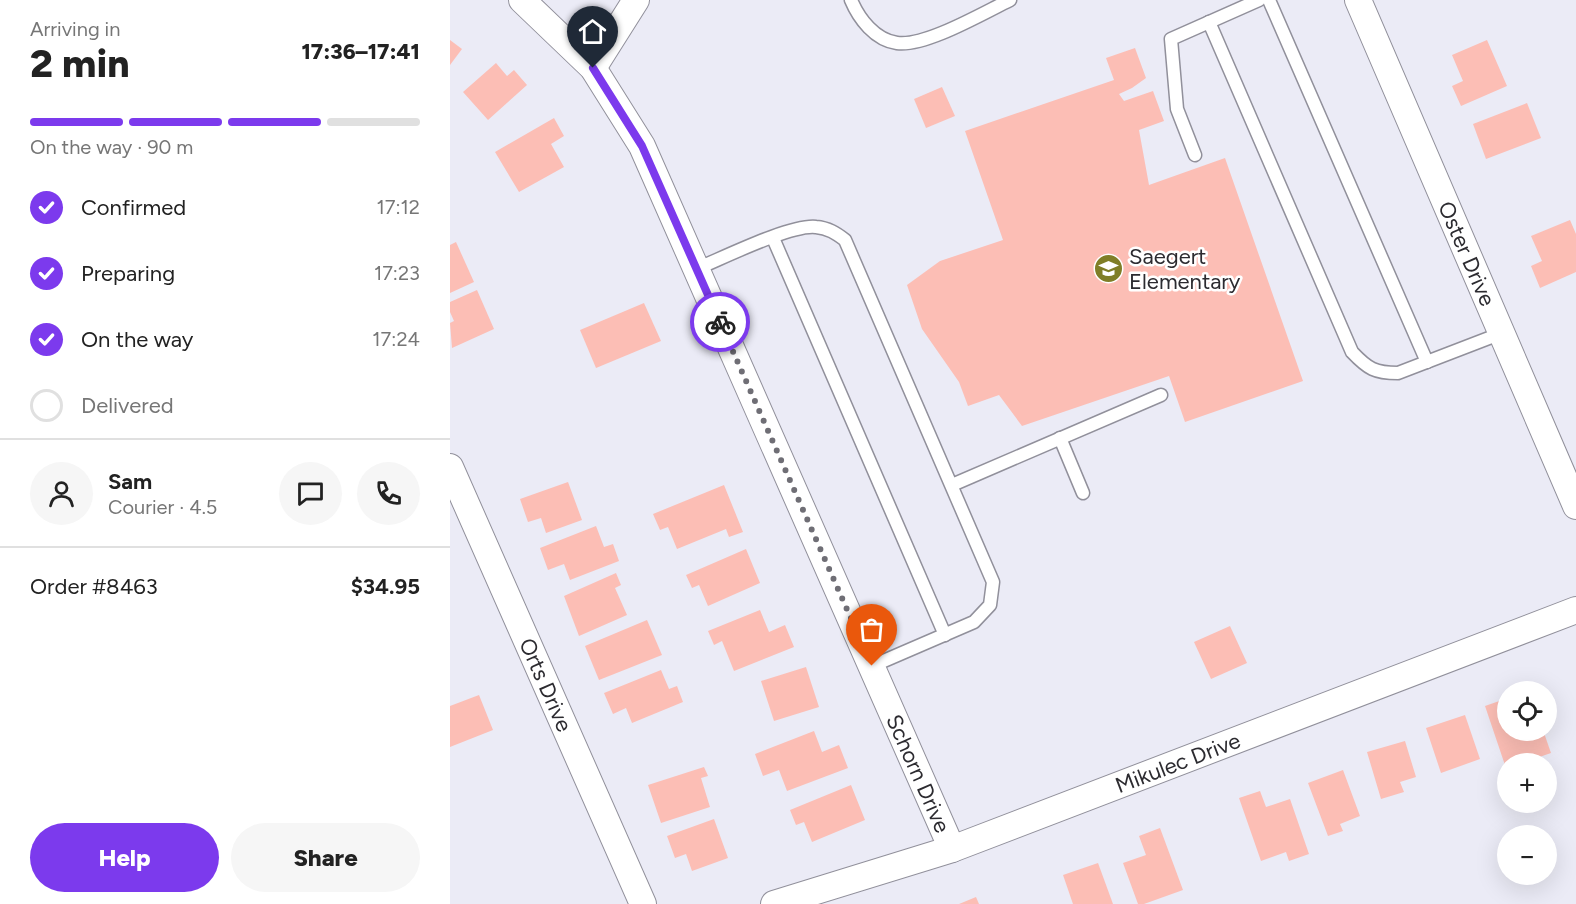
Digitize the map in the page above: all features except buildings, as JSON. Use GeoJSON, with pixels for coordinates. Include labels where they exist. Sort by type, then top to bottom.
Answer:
{"type":"FeatureCollection","features":[{"type":"Feature","properties":{"kind":"street","name":"Schorn Drive"},"geometry":{"type":"LineString","coordinates":[[522,0],[593,68],[642,146],[952,849]]}},
{"type":"Feature","properties":{"kind":"street"},"geometry":{"type":"LineString","coordinates":[[593,68],[636,0]]}},
{"type":"Feature","properties":{"kind":"street","name":"Oster Drive"},"geometry":{"type":"LineString","coordinates":[[1358,0],[1576,506]]}},
{"type":"Feature","properties":{"kind":"street","name":"Orts Drive"},"geometry":{"type":"LineString","coordinates":[[450,467],[643,904]]}},
{"type":"Feature","properties":{"kind":"street","name":"Mikulec Drive"},"geometry":{"type":"LineString","coordinates":[[774,904],[952,849],[1576,610]]}},
{"type":"Feature","properties":{"kind":"lane"},"geometry":{"type":"LineString","coordinates":[[851,0],[856,11],[873,33],[897,43],[926,40],[1010,0]]}},
{"type":"Feature","properties":{"kind":"lane"},"geometry":{"type":"LineString","coordinates":[[1195,155],[1177,109],[1171,39],[1259,0]]}},
{"type":"Feature","properties":{"kind":"lane"},"geometry":{"type":"LineString","coordinates":[[1269,0],[1427,362]]}},
{"type":"Feature","properties":{"kind":"lane"},"geometry":{"type":"LineString","coordinates":[[1209,22],[1352,352],[1365,366],[1381,373],[1398,373],[1502,333]]}},
{"type":"Feature","properties":{"kind":"lane"},"geometry":{"type":"LineString","coordinates":[[696,269],[797,228],[816,226],[832,231],[845,240],[993,582],[990,605],[974,622],[872,666]]}},
{"type":"Feature","properties":{"kind":"lane"},"geometry":{"type":"LineString","coordinates":[[773,238],[945,635]]}},
{"type":"Feature","properties":{"kind":"lane"},"geometry":{"type":"LineString","coordinates":[[951,485],[1161,395]]}},
{"type":"Feature","properties":{"kind":"lane"},"geometry":{"type":"LineString","coordinates":[[1060,438],[1083,493]]}},
{"type":"Feature","properties":{"kind":"way so far"},"geometry":{"type":"LineString","coordinates":[[720,322],[872,666]]}},
{"type":"Feature","properties":{"kind":"place","name":"Saegert Elementary"},"geometry":{"type":"Point","coordinates":[1108,269]}},
{"type":"Feature","properties":{"kind":"route"},"geometry":{"type":"LineString","coordinates":[[593,68],[642,146],[720,322]]}}]}
